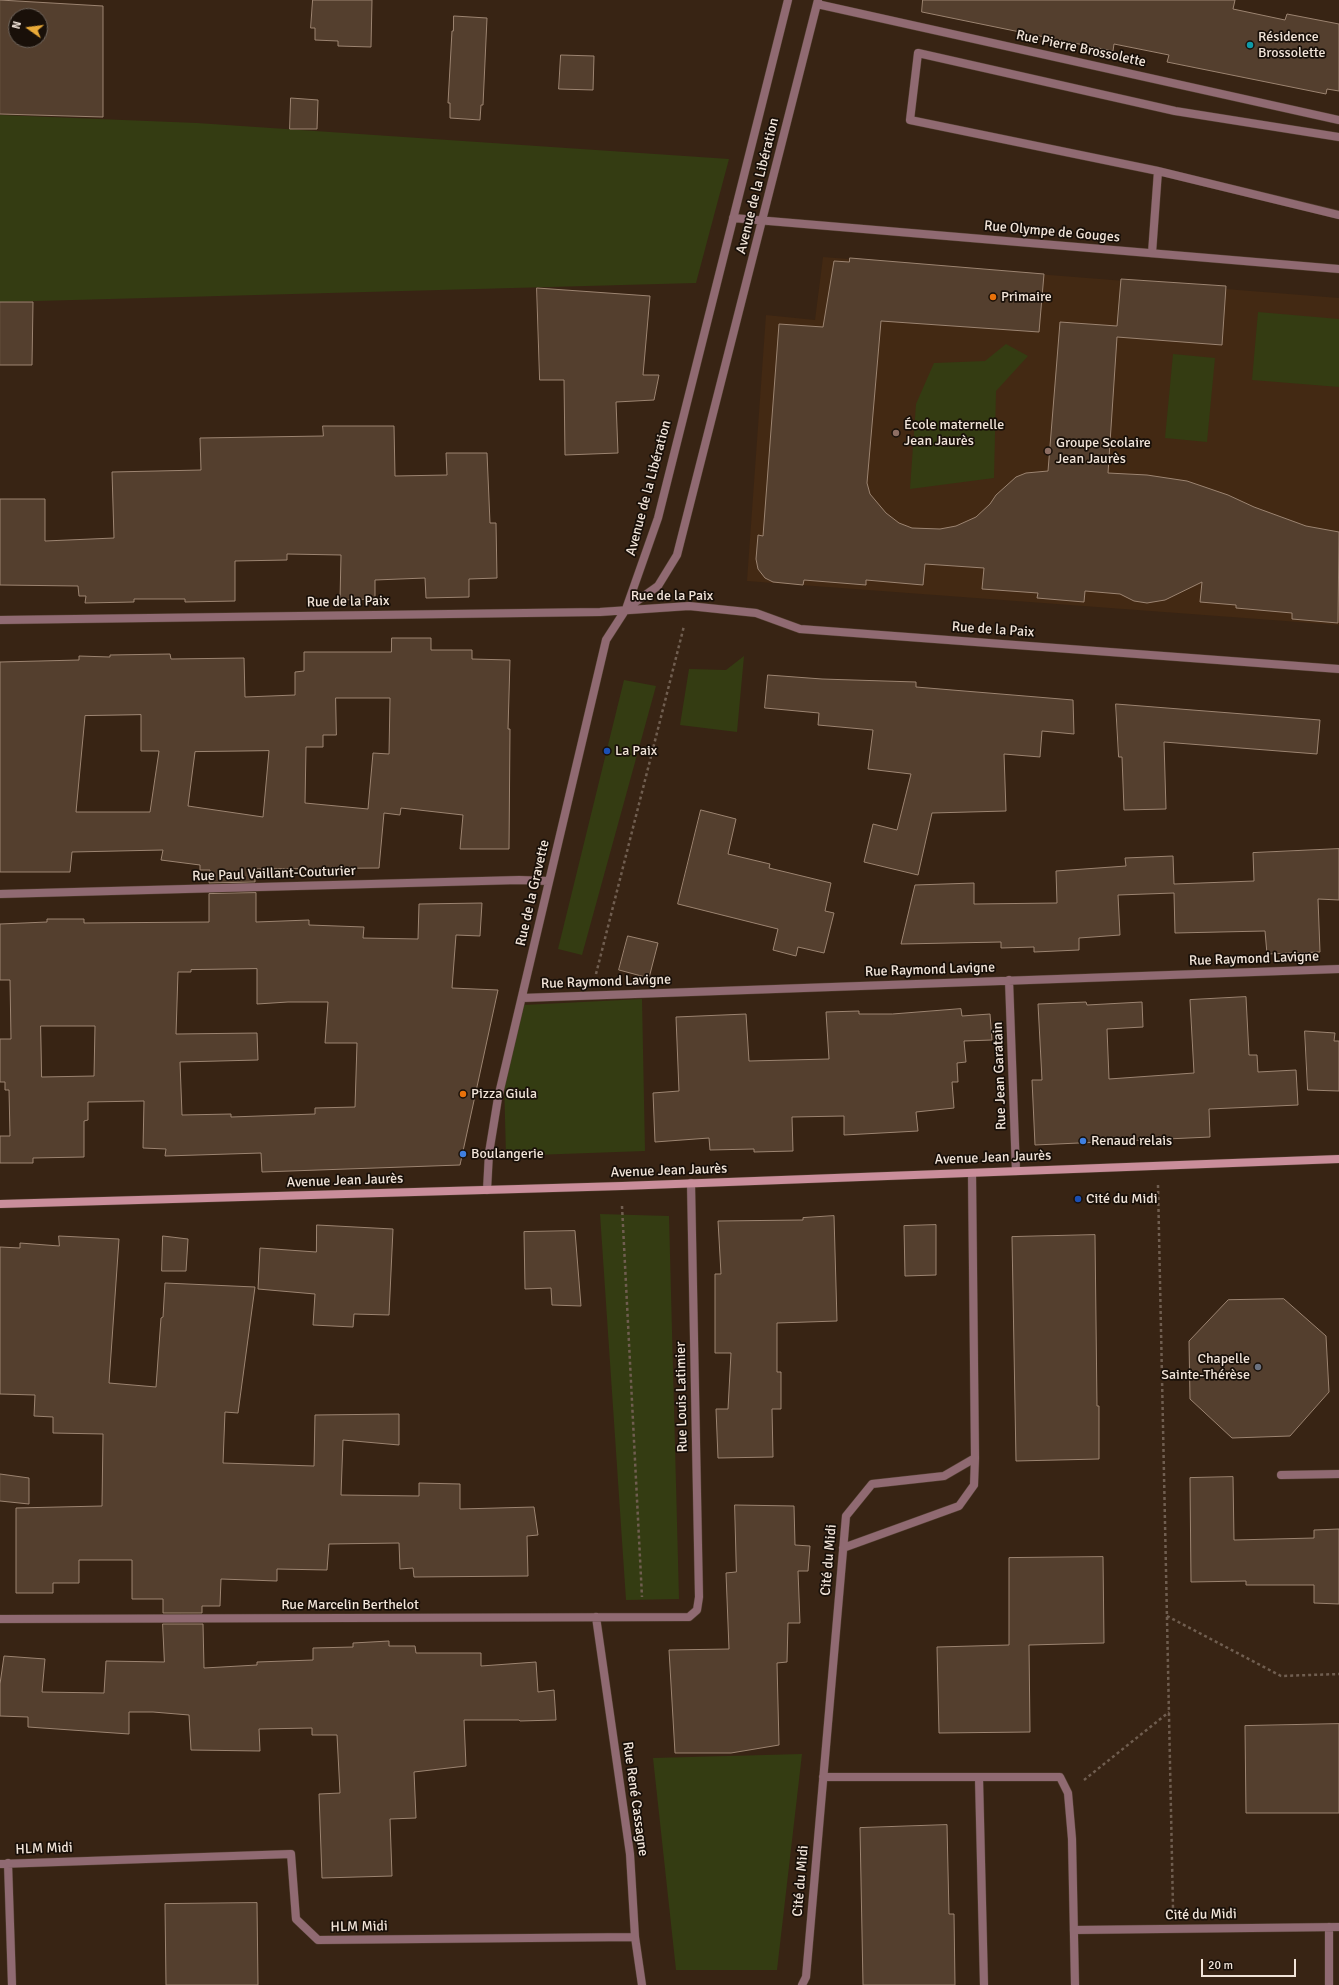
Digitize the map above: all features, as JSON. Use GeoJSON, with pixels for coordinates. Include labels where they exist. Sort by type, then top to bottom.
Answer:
{"type":"FeatureCollection","features":[{"type":"Feature","properties":{"kind":"street","name":"Avenue de la Libération"},"geometry":{"type":"LineString","coordinates":[[626,609],[658,518],[788,0]]}},
{"type":"Feature","properties":{"kind":"street","name":"Avenue de la Libération"},"geometry":{"type":"LineString","coordinates":[[626,609],[658,586],[677,555],[818,2]]}},
{"type":"Feature","properties":{"kind":"street","name":"Rue Pierre Brossolette"},"geometry":{"type":"LineString","coordinates":[[818,2],[1339,120]]}},
{"type":"Feature","properties":{"kind":"street"},"geometry":{"type":"LineString","coordinates":[[1339,137],[1175,111],[918,53],[910,120],[1158,171],[1339,215]]}},
{"type":"Feature","properties":{"kind":"street"},"geometry":{"type":"LineString","coordinates":[[1152,253],[1158,171]]}},
{"type":"Feature","properties":{"kind":"street","name":"Rue Olympe de Gouges"},"geometry":{"type":"LineString","coordinates":[[733,218],[1339,269]]}},
{"type":"Feature","properties":{"kind":"street","name":"Rue de la Paix"},"geometry":{"type":"LineString","coordinates":[[0,620],[600,612],[626,609],[689,606],[756,613],[800,629],[1339,669]]}},
{"type":"Feature","properties":{"kind":"street","name":"Rue de la Gravette"},"geometry":{"type":"LineString","coordinates":[[488,1190],[489,1153],[498,1098],[548,881],[606,640],[626,609]]}},
{"type":"Feature","properties":{"kind":"street","name":"Rue Paul Vaillant-Couturier"},"geometry":{"type":"LineString","coordinates":[[0,894],[519,880],[548,881]]}},
{"type":"Feature","properties":{"kind":"street","name":"Rue Raymond Lavigne"},"geometry":{"type":"LineString","coordinates":[[522,998],[1339,969]]}},
{"type":"Feature","properties":{"kind":"street","name":"Rue Jean Garatain"},"geometry":{"type":"LineString","coordinates":[[1009,980],[1016,1171]]}},
{"type":"Feature","properties":{"kind":"street","name":"Avenue Jean Jaurès"},"geometry":{"type":"LineString","coordinates":[[0,1204],[622,1186],[1339,1159]]}},
{"type":"Feature","properties":{"kind":"street"},"geometry":{"type":"LineString","coordinates":[[844,1548],[959,1506],[974,1485],[972,1173]]}},
{"type":"Feature","properties":{"kind":"street","name":"Rue Louis Latimier"},"geometry":{"type":"LineString","coordinates":[[691,1183],[699,1589],[697,1610]]}},
{"type":"Feature","properties":{"kind":"street","name":"Cité du Midi"},"geometry":{"type":"LineString","coordinates":[[802,1985],[806,1977],[846,1516],[872,1484],[944,1476],[975,1458]]}},
{"type":"Feature","properties":{"kind":"street"},"geometry":{"type":"LineString","coordinates":[[1281,1475],[1339,1474]]}},
{"type":"Feature","properties":{"kind":"street","name":"Rue Marcelin Berthelot"},"geometry":{"type":"LineString","coordinates":[[0,1619],[689,1617],[697,1610]]}},
{"type":"Feature","properties":{"kind":"street","name":"Rue René Cassagne"},"geometry":{"type":"LineString","coordinates":[[596,1617],[630,1854],[635,1937],[642,1985]]}},
{"type":"Feature","properties":{"kind":"street"},"geometry":{"type":"LineString","coordinates":[[823,1777],[1060,1777],[1068,1793],[1072,1839],[1075,1985]]}},
{"type":"Feature","properties":{"kind":"street"},"geometry":{"type":"LineString","coordinates":[[979,1778],[984,1985]]}},
{"type":"Feature","properties":{"kind":"street","name":"HLM Midi"},"geometry":{"type":"LineString","coordinates":[[12,1985],[4,1863],[291,1854],[296,1919],[318,1940],[635,1937]]}},
{"type":"Feature","properties":{"kind":"street"},"geometry":{"type":"LineString","coordinates":[[1328,1927],[1329,1985]]}},
{"type":"Feature","properties":{"kind":"street","name":"Cité du Midi"},"geometry":{"type":"LineString","coordinates":[[1074,1930],[1339,1927]]}},
{"type":"Feature","properties":{"kind":"path"},"geometry":{"type":"LineString","coordinates":[[590,996],[689,606]]}},
{"type":"Feature","properties":{"kind":"path"},"geometry":{"type":"LineString","coordinates":[[1157,1165],[1173,1929]]}},
{"type":"Feature","properties":{"kind":"path"},"geometry":{"type":"LineString","coordinates":[[622,1186],[644,1617]]}},
{"type":"Feature","properties":{"kind":"path"},"geometry":{"type":"LineString","coordinates":[[1167,1616],[1281,1676],[1339,1674]]}},
{"type":"Feature","properties":{"kind":"path"},"geometry":{"type":"LineString","coordinates":[[1068,1793],[1169,1712]]}},
{"type":"Feature","properties":{"kind":"shaded area","name":"Groupe Scolaire Jean Jaurès"},"geometry":{"type":"Polygon","coordinates":[[[823,257],[1339,298],[1339,625],[747,581],[766,315],[815,320],[823,257]]]}},
{"type":"Feature","properties":{"kind":"green space"},"geometry":{"type":"Polygon","coordinates":[[[0,115],[197,123],[729,159],[696,283],[0,302],[0,115]]]}},
{"type":"Feature","properties":{"kind":"green space"},"geometry":{"type":"Polygon","coordinates":[[[1258,312],[1339,319],[1339,387],[1252,380],[1258,312]]]}},
{"type":"Feature","properties":{"kind":"green space"},"geometry":{"type":"Polygon","coordinates":[[[1006,344],[1028,356],[996,391],[994,478],[910,489],[916,404],[934,363],[985,361],[1006,344]]]}},
{"type":"Feature","properties":{"kind":"green space"},"geometry":{"type":"Polygon","coordinates":[[[1173,354],[1215,358],[1207,442],[1165,438],[1173,354]]]}},
{"type":"Feature","properties":{"kind":"green space"},"geometry":{"type":"Polygon","coordinates":[[[744,656],[737,732],[680,725],[689,669],[726,670],[744,656]]]}},
{"type":"Feature","properties":{"kind":"green space"},"geometry":{"type":"Polygon","coordinates":[[[624,680],[656,686],[582,955],[558,949],[624,680]]]}},
{"type":"Feature","properties":{"kind":"green space"},"geometry":{"type":"Polygon","coordinates":[[[642,999],[645,1151],[506,1156],[504,1080],[523,1005],[642,999]]]}},
{"type":"Feature","properties":{"kind":"green space"},"geometry":{"type":"Polygon","coordinates":[[[600,1214],[669,1216],[679,1599],[626,1600],[600,1214]]]}},
{"type":"Feature","properties":{"kind":"green space"},"geometry":{"type":"Polygon","coordinates":[[[802,1754],[777,1970],[676,1970],[653,1758],[802,1754]]]}},
{"type":"Feature","properties":{"kind":"building"},"geometry":{"type":"Polygon","coordinates":[[[0,0],[103,6],[103,117],[0,114],[0,0]]]}},
{"type":"Feature","properties":{"kind":"building"},"geometry":{"type":"Polygon","coordinates":[[[313,0],[372,0],[371,47],[338,46],[338,41],[315,40],[315,28],[311,28],[313,0]]]}},
{"type":"Feature","properties":{"kind":"building","name":"Résidence Brossolette"},"geometry":{"type":"Polygon","coordinates":[[[923,0],[1235,0],[1233,9],[1285,20],[1287,14],[1339,24],[1339,91],[1327,89],[1326,94],[1167,62],[1169,55],[1114,44],[1113,51],[922,12],[923,0]]]}},
{"type":"Feature","properties":{"kind":"building"},"geometry":{"type":"Polygon","coordinates":[[[454,16],[487,18],[483,105],[481,105],[480,120],[450,118],[450,103],[448,103],[454,16]]]}},
{"type":"Feature","properties":{"kind":"building"},"geometry":{"type":"Polygon","coordinates":[[[561,55],[594,56],[593,90],[559,89],[561,55]]]}},
{"type":"Feature","properties":{"kind":"building"},"geometry":{"type":"Polygon","coordinates":[[[291,98],[318,100],[317,129],[290,129],[291,98]]]}},
{"type":"Feature","properties":{"kind":"building"},"geometry":{"type":"Polygon","coordinates":[[[850,258],[1044,274],[1039,332],[881,321],[867,483],[870,494],[886,513],[899,523],[912,528],[940,529],[956,526],[976,517],[990,504],[996,495],[1016,477],[1026,473],[1048,471],[1060,322],[1117,326],[1121,279],[1226,286],[1222,345],[1117,337],[1108,473],[1147,475],[1187,481],[1228,495],[1254,507],[1306,526],[1339,532],[1338,623],[1292,619],[1292,613],[1236,608],[1236,605],[1200,602],[1202,582],[1165,600],[1147,603],[1134,601],[1120,594],[1085,591],[1084,602],[1037,598],[1038,593],[982,589],[984,568],[925,564],[923,585],[866,580],[866,585],[804,580],[803,585],[773,582],[765,578],[758,569],[756,559],[758,535],[763,536],[779,324],[823,327],[834,261],[849,262],[850,258]]]}},
{"type":"Feature","properties":{"kind":"building"},"geometry":{"type":"Polygon","coordinates":[[[537,288],[650,296],[643,375],[659,375],[654,400],[616,402],[618,453],[565,455],[564,380],[540,380],[537,288]]]}},
{"type":"Feature","properties":{"kind":"building"},"geometry":{"type":"Polygon","coordinates":[[[0,302],[33,302],[32,365],[0,365],[0,302]]]}},
{"type":"Feature","properties":{"kind":"building"},"geometry":{"type":"Polygon","coordinates":[[[323,426],[394,426],[395,476],[447,475],[446,453],[487,453],[490,523],[496,523],[497,578],[469,579],[469,597],[426,598],[425,578],[375,580],[375,599],[340,600],[341,555],[287,554],[287,560],[235,561],[235,601],[185,602],[185,599],[134,599],[134,602],[85,603],[86,596],[79,596],[78,586],[0,585],[0,499],[45,499],[45,541],[114,538],[112,472],[201,470],[200,438],[323,436],[323,426]]]}},
{"type":"Feature","properties":{"kind":"building"},"geometry":{"type":"Polygon","coordinates":[[[392,638],[431,638],[431,650],[472,650],[472,659],[510,660],[508,729],[510,729],[509,849],[460,849],[463,815],[401,808],[400,815],[384,813],[379,868],[255,869],[255,882],[209,883],[210,870],[200,870],[200,865],[161,860],[163,850],[72,852],[70,872],[0,872],[0,662],[79,660],[79,656],[110,657],[110,655],[170,654],[171,659],[244,658],[245,697],[295,695],[295,672],[304,671],[304,652],[391,652],[392,638]],[[336,698],[336,735],[323,735],[323,747],[306,747],[305,803],[368,809],[373,753],[389,754],[390,698],[336,698]],[[141,715],[85,716],[76,812],[150,812],[159,751],[141,751],[141,715]],[[269,751],[195,752],[188,806],[263,817],[269,751]]]}},
{"type":"Feature","properties":{"kind":"building"},"geometry":{"type":"Polygon","coordinates":[[[768,675],[822,679],[916,682],[916,687],[1073,700],[1074,734],[1042,731],[1040,757],[1004,754],[1006,811],[932,813],[918,875],[864,862],[873,824],[897,830],[911,774],[868,769],[873,730],[818,725],[819,713],[765,708],[768,675]]]}},
{"type":"Feature","properties":{"kind":"building"},"geometry":{"type":"Polygon","coordinates":[[[1116,704],[1320,720],[1317,754],[1164,742],[1166,809],[1124,810],[1122,757],[1119,757],[1116,704]]]}},
{"type":"Feature","properties":{"kind":"building"},"geometry":{"type":"Polygon","coordinates":[[[701,810],[736,819],[728,854],[770,864],[769,868],[831,883],[825,911],[834,913],[824,953],[798,947],[796,956],[773,950],[778,929],[678,904],[701,810]]]}},
{"type":"Feature","properties":{"kind":"building"},"geometry":{"type":"Polygon","coordinates":[[[1339,849],[1339,900],[1318,899],[1320,952],[1267,954],[1265,931],[1175,933],[1174,893],[1118,895],[1120,935],[1079,938],[1079,950],[1034,952],[1034,947],[1001,948],[1001,942],[901,944],[915,885],[974,883],[974,904],[1057,903],[1056,871],[1126,866],[1125,858],[1173,856],[1174,884],[1254,881],[1253,853],[1339,849]]]}},
{"type":"Feature","properties":{"kind":"building"},"geometry":{"type":"Polygon","coordinates":[[[256,893],[256,922],[309,920],[309,925],[364,927],[363,938],[418,939],[419,904],[482,903],[480,936],[456,935],[452,988],[498,990],[460,1165],[262,1172],[261,1153],[165,1156],[166,1149],[143,1148],[144,1101],[88,1102],[88,1120],[84,1121],[84,1157],[33,1158],[33,1163],[0,1163],[0,1136],[10,1136],[9,1090],[5,1090],[5,1082],[0,1082],[0,1039],[11,1039],[10,980],[0,980],[0,924],[47,922],[47,919],[84,919],[84,923],[209,922],[209,894],[256,893]],[[257,969],[191,970],[191,972],[178,972],[176,1034],[257,1033],[258,1060],[180,1062],[182,1115],[231,1114],[231,1117],[315,1114],[315,1108],[355,1107],[357,1043],[325,1043],[328,1002],[257,1004],[257,969]],[[41,1026],[42,1077],[94,1076],[95,1026],[41,1026]]]}},
{"type":"Feature","properties":{"kind":"building"},"geometry":{"type":"Polygon","coordinates":[[[628,936],[658,943],[649,978],[619,970],[628,936]]]}},
{"type":"Feature","properties":{"kind":"building"},"geometry":{"type":"Polygon","coordinates":[[[1246,997],[1249,1055],[1257,1055],[1258,1072],[1296,1070],[1298,1105],[1209,1109],[1210,1137],[1035,1145],[1032,1080],[1042,1080],[1038,1004],[1086,1002],[1087,1005],[1142,1002],[1143,1027],[1107,1029],[1109,1079],[1194,1073],[1190,1000],[1246,997]]]}},
{"type":"Feature","properties":{"kind":"building"},"geometry":{"type":"Polygon","coordinates":[[[961,1009],[962,1016],[990,1014],[992,1040],[964,1041],[966,1062],[957,1063],[958,1082],[952,1082],[954,1108],[916,1112],[918,1131],[844,1135],[844,1116],[792,1117],[793,1151],[754,1152],[754,1149],[710,1150],[709,1138],[655,1142],[653,1093],[679,1091],[676,1017],[746,1014],[749,1061],[829,1059],[826,1012],[859,1011],[859,1014],[892,1014],[961,1009]]]}},
{"type":"Feature","properties":{"kind":"building"},"geometry":{"type":"Polygon","coordinates":[[[1305,1031],[1335,1033],[1334,1041],[1339,1041],[1339,1091],[1308,1090],[1305,1031]]]}},
{"type":"Feature","properties":{"kind":"building"},"geometry":{"type":"Polygon","coordinates":[[[834,1216],[837,1321],[777,1323],[777,1372],[781,1372],[781,1409],[772,1409],[773,1457],[718,1458],[716,1409],[728,1409],[731,1353],[715,1353],[715,1274],[721,1274],[718,1221],[803,1220],[803,1218],[834,1216]]]}},
{"type":"Feature","properties":{"kind":"building"},"geometry":{"type":"Polygon","coordinates":[[[317,1225],[393,1229],[389,1315],[354,1314],[353,1327],[313,1325],[315,1294],[258,1289],[260,1248],[316,1252],[317,1225]]]}},
{"type":"Feature","properties":{"kind":"building"},"geometry":{"type":"Polygon","coordinates":[[[936,1225],[936,1275],[905,1276],[904,1226],[936,1225]]]}},
{"type":"Feature","properties":{"kind":"building"},"geometry":{"type":"Polygon","coordinates":[[[575,1231],[581,1306],[552,1305],[551,1288],[525,1289],[524,1232],[575,1231]]]}},
{"type":"Feature","properties":{"kind":"building"},"geometry":{"type":"Polygon","coordinates":[[[1095,1235],[1099,1459],[1016,1461],[1012,1237],[1095,1235]]]}},
{"type":"Feature","properties":{"kind":"building"},"geometry":{"type":"Polygon","coordinates":[[[59,1236],[119,1239],[109,1383],[156,1387],[165,1283],[255,1287],[238,1413],[225,1412],[223,1463],[314,1466],[315,1415],[399,1414],[399,1445],[343,1440],[341,1495],[419,1496],[419,1483],[460,1484],[460,1509],[534,1507],[538,1535],[527,1536],[528,1576],[414,1577],[413,1568],[400,1569],[399,1543],[329,1544],[327,1570],[277,1569],[277,1581],[221,1579],[220,1606],[202,1606],[202,1613],[163,1613],[163,1599],[132,1599],[132,1560],[79,1560],[79,1583],[53,1583],[53,1593],[16,1593],[16,1508],[102,1506],[103,1434],[53,1433],[53,1417],[34,1416],[35,1395],[0,1394],[0,1247],[20,1248],[20,1243],[59,1246],[59,1236]]]}},
{"type":"Feature","properties":{"kind":"building"},"geometry":{"type":"Polygon","coordinates":[[[163,1236],[188,1239],[186,1271],[162,1271],[163,1236]]]}},
{"type":"Feature","properties":{"kind":"building","name":"Chapelle Sainte-Thérèse"},"geometry":{"type":"Polygon","coordinates":[[[1284,1299],[1326,1336],[1329,1392],[1290,1436],[1232,1438],[1190,1399],[1189,1341],[1228,1300],[1284,1299]]]}},
{"type":"Feature","properties":{"kind":"building"},"geometry":{"type":"Polygon","coordinates":[[[0,1474],[29,1478],[29,1504],[0,1501],[0,1474]]]}},
{"type":"Feature","properties":{"kind":"building"},"geometry":{"type":"Polygon","coordinates":[[[1233,1477],[1234,1540],[1314,1538],[1314,1530],[1339,1529],[1339,1604],[1314,1603],[1314,1585],[1246,1585],[1246,1581],[1191,1582],[1190,1478],[1233,1477]]]}},
{"type":"Feature","properties":{"kind":"building"},"geometry":{"type":"Polygon","coordinates":[[[735,1505],[794,1506],[795,1545],[810,1546],[808,1571],[798,1571],[800,1623],[788,1623],[787,1662],[777,1663],[779,1745],[731,1753],[675,1753],[669,1650],[729,1649],[726,1573],[736,1572],[735,1505]]]}},
{"type":"Feature","properties":{"kind":"building"},"geometry":{"type":"Polygon","coordinates":[[[1103,1557],[1104,1643],[1029,1645],[1030,1732],[939,1733],[937,1647],[1009,1645],[1009,1558],[1103,1557]]]}},
{"type":"Feature","properties":{"kind":"building"},"geometry":{"type":"Polygon","coordinates":[[[163,1624],[203,1624],[204,1668],[257,1665],[257,1662],[313,1660],[313,1648],[353,1647],[353,1643],[389,1641],[389,1646],[415,1646],[416,1653],[481,1653],[481,1666],[536,1662],[538,1692],[554,1690],[556,1720],[464,1720],[466,1766],[414,1772],[416,1818],[390,1819],[392,1876],[322,1878],[319,1794],[340,1793],[337,1735],[312,1735],[312,1728],[259,1729],[260,1751],[191,1750],[189,1715],[129,1712],[129,1734],[28,1727],[28,1717],[0,1716],[0,1684],[4,1656],[45,1659],[42,1692],[104,1693],[106,1661],[164,1662],[163,1624]]]}},
{"type":"Feature","properties":{"kind":"building"},"geometry":{"type":"Polygon","coordinates":[[[1339,1724],[1339,1813],[1246,1813],[1245,1726],[1339,1724]]]}},
{"type":"Feature","properties":{"kind":"building"},"geometry":{"type":"Polygon","coordinates":[[[947,1825],[949,1914],[954,1914],[955,1985],[863,1985],[860,1828],[947,1825]]]}},
{"type":"Feature","properties":{"kind":"building"},"geometry":{"type":"Polygon","coordinates":[[[257,1903],[258,1985],[166,1985],[165,1904],[257,1903]]]}},
{"type":"Feature","properties":{"kind":"place","name":"Résidence Brossolette"},"geometry":{"type":"Point","coordinates":[1250,45]}},
{"type":"Feature","properties":{"kind":"place","name":"Primaire"},"geometry":{"type":"Point","coordinates":[993,297]}},
{"type":"Feature","properties":{"kind":"place","name":"École maternelle Jean Jaurès"},"geometry":{"type":"Point","coordinates":[896,433]}},
{"type":"Feature","properties":{"kind":"place","name":"Groupe Scolaire Jean Jaurès"},"geometry":{"type":"Point","coordinates":[1048,451]}},
{"type":"Feature","properties":{"kind":"place","name":"La Paix"},"geometry":{"type":"Point","coordinates":[607,751]}},
{"type":"Feature","properties":{"kind":"place","name":"Pizza Giula"},"geometry":{"type":"Point","coordinates":[463,1094]}},
{"type":"Feature","properties":{"kind":"place","name":"Renaud relais"},"geometry":{"type":"Point","coordinates":[1083,1141]}},
{"type":"Feature","properties":{"kind":"place","name":"Boulangerie"},"geometry":{"type":"Point","coordinates":[463,1154]}},
{"type":"Feature","properties":{"kind":"place","name":"Cité du Midi"},"geometry":{"type":"Point","coordinates":[1078,1199]}},
{"type":"Feature","properties":{"kind":"place","name":"Chapelle Sainte-Thérèse"},"geometry":{"type":"Point","coordinates":[1258,1367]}}]}
